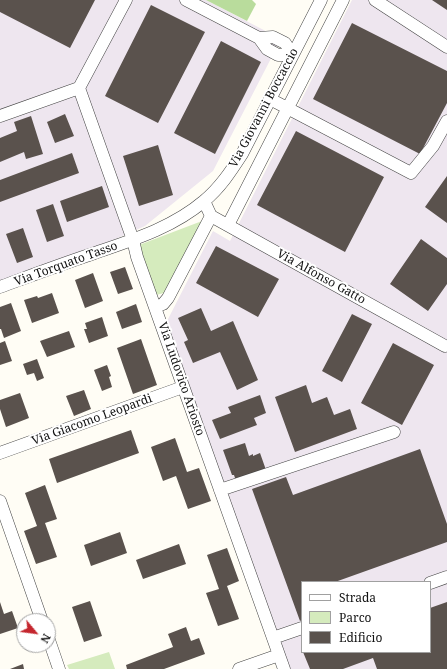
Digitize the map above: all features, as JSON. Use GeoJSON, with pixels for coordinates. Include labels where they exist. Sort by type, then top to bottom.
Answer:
{"type":"FeatureCollection","features":[{"type":"Feature","properties":{"kind":"street"},"geometry":{"type":"LineString","coordinates":[[0,116],[79,88],[126,0]]}},
{"type":"Feature","properties":{"kind":"street"},"geometry":{"type":"LineString","coordinates":[[186,0],[259,38],[267,49],[278,55],[293,55]]}},
{"type":"Feature","properties":{"kind":"street","name":"Via Giovanni Boccaccio"},"geometry":{"type":"LineString","coordinates":[[132,240],[181,218],[204,202],[228,176],[242,154],[321,0]]}},
{"type":"Feature","properties":{"kind":"street"},"geometry":{"type":"LineString","coordinates":[[228,226],[343,0]]}},
{"type":"Feature","properties":{"kind":"street"},"geometry":{"type":"LineString","coordinates":[[375,0],[447,47]]}},
{"type":"Feature","properties":{"kind":"street","name":"Via Ludovico Ariosto"},"geometry":{"type":"LineString","coordinates":[[79,88],[137,257],[284,669]]}},
{"type":"Feature","properties":{"kind":"street"},"geometry":{"type":"LineString","coordinates":[[270,99],[411,173],[433,146],[447,121]]}},
{"type":"Feature","properties":{"kind":"street"},"geometry":{"type":"LineString","coordinates":[[156,307],[163,304],[168,298],[211,216],[204,202]]}},
{"type":"Feature","properties":{"kind":"street","name":"Via Alfonso Gatto"},"geometry":{"type":"LineString","coordinates":[[211,216],[445,346]]}},
{"type":"Feature","properties":{"kind":"street","name":"Via Torquato Tasso"},"geometry":{"type":"LineString","coordinates":[[0,287],[132,240]]}},
{"type":"Feature","properties":{"kind":"street","name":"Via Giacomo Leopardi"},"geometry":{"type":"LineString","coordinates":[[0,452],[184,387]]}},
{"type":"Feature","properties":{"kind":"street"},"geometry":{"type":"LineString","coordinates":[[220,490],[394,432]]}},
{"type":"Feature","properties":{"kind":"street"},"geometry":{"type":"LineString","coordinates":[[0,501],[39,613]]}},
{"type":"Feature","properties":{"kind":"street"},"geometry":{"type":"LineString","coordinates":[[431,583],[447,577]]}},
{"type":"Feature","properties":{"kind":"street"},"geometry":{"type":"LineString","coordinates":[[273,638],[301,628]]}},
{"type":"Feature","properties":{"kind":"street"},"geometry":{"type":"LineString","coordinates":[[54,653],[59,669]]}},
{"type":"Feature","properties":{"kind":"street"},"geometry":{"type":"LineString","coordinates":[[239,669],[279,655]]}},
{"type":"Feature","properties":{"kind":"shaded area"},"geometry":{"type":"Polygon","coordinates":[[[0,0],[206,0],[281,39],[213,171],[145,226],[111,241],[0,281],[0,0]]]}},
{"type":"Feature","properties":{"kind":"shaded area"},"geometry":{"type":"Polygon","coordinates":[[[352,0],[447,0],[447,669],[289,669],[165,325],[213,231],[230,241],[352,0]]]}},
{"type":"Feature","properties":{"kind":"green space"},"geometry":{"type":"Polygon","coordinates":[[[206,0],[252,0],[256,4],[247,21],[206,0]]]}},
{"type":"Feature","properties":{"kind":"green space"},"geometry":{"type":"Polygon","coordinates":[[[202,221],[164,293],[156,295],[139,245],[202,221]]]}},
{"type":"Feature","properties":{"kind":"green space"},"geometry":{"type":"Polygon","coordinates":[[[109,652],[115,669],[69,669],[67,665],[109,652]]]}},
{"type":"Feature","properties":{"kind":"building"},"geometry":{"type":"Polygon","coordinates":[[[0,0],[95,0],[70,48],[0,12],[0,0]]]}},
{"type":"Feature","properties":{"kind":"building"},"geometry":{"type":"Polygon","coordinates":[[[432,0],[447,0],[447,10],[432,0]]]}},
{"type":"Feature","properties":{"kind":"building"},"geometry":{"type":"Polygon","coordinates":[[[151,5],[205,32],[158,123],[105,96],[151,5]]]}},
{"type":"Feature","properties":{"kind":"building"},"geometry":{"type":"Polygon","coordinates":[[[352,23],[447,71],[447,103],[420,154],[313,99],[352,23]]]}},
{"type":"Feature","properties":{"kind":"building"},"geometry":{"type":"Polygon","coordinates":[[[221,41],[261,62],[215,154],[174,133],[221,41]]]}},
{"type":"Feature","properties":{"kind":"building"},"geometry":{"type":"Polygon","coordinates":[[[65,114],[74,136],[55,143],[47,122],[65,114]]]}},
{"type":"Feature","properties":{"kind":"building"},"geometry":{"type":"Polygon","coordinates":[[[31,116],[43,154],[26,159],[24,152],[0,162],[0,138],[17,131],[14,122],[31,116]]]}},
{"type":"Feature","properties":{"kind":"building"},"geometry":{"type":"Polygon","coordinates":[[[296,131],[384,177],[345,252],[257,205],[296,131]]]}},
{"type":"Feature","properties":{"kind":"building"},"geometry":{"type":"Polygon","coordinates":[[[158,145],[173,195],[139,206],[123,156],[158,145]]]}},
{"type":"Feature","properties":{"kind":"building"},"geometry":{"type":"Polygon","coordinates":[[[72,153],[79,173],[0,202],[0,180],[72,153]]]}},
{"type":"Feature","properties":{"kind":"building"},"geometry":{"type":"Polygon","coordinates":[[[447,176],[447,223],[425,207],[447,176]]]}},
{"type":"Feature","properties":{"kind":"building"},"geometry":{"type":"Polygon","coordinates":[[[102,186],[109,207],[67,222],[60,201],[102,186]]]}},
{"type":"Feature","properties":{"kind":"building"},"geometry":{"type":"Polygon","coordinates":[[[53,204],[64,236],[47,242],[36,210],[53,204]]]}},
{"type":"Feature","properties":{"kind":"building"},"geometry":{"type":"Polygon","coordinates":[[[23,228],[33,257],[17,263],[6,234],[23,228]]]}},
{"type":"Feature","properties":{"kind":"building"},"geometry":{"type":"Polygon","coordinates":[[[421,239],[447,258],[447,284],[428,311],[390,284],[421,239]]]}},
{"type":"Feature","properties":{"kind":"building"},"geometry":{"type":"Polygon","coordinates":[[[216,246],[279,279],[258,317],[196,283],[216,246]]]}},
{"type":"Feature","properties":{"kind":"building"},"geometry":{"type":"Polygon","coordinates":[[[125,267],[133,289],[118,294],[110,272],[125,267]]]}},
{"type":"Feature","properties":{"kind":"building"},"geometry":{"type":"Polygon","coordinates":[[[93,273],[103,301],[85,308],[75,280],[93,273]]]}},
{"type":"Feature","properties":{"kind":"building"},"geometry":{"type":"Polygon","coordinates":[[[52,293],[59,313],[32,323],[24,300],[37,296],[38,298],[52,293]]]}},
{"type":"Feature","properties":{"kind":"building"},"geometry":{"type":"Polygon","coordinates":[[[11,303],[21,331],[4,338],[0,329],[0,307],[11,303]]]}},
{"type":"Feature","properties":{"kind":"building"},"geometry":{"type":"Polygon","coordinates":[[[136,304],[142,322],[122,329],[116,312],[136,304]]]}},
{"type":"Feature","properties":{"kind":"building"},"geometry":{"type":"Polygon","coordinates":[[[201,308],[211,331],[233,321],[258,380],[237,390],[220,352],[193,363],[184,342],[188,340],[178,318],[201,308]]]}},
{"type":"Feature","properties":{"kind":"building"},"geometry":{"type":"Polygon","coordinates":[[[352,314],[372,324],[342,382],[322,371],[352,314]]]}},
{"type":"Feature","properties":{"kind":"building"},"geometry":{"type":"Polygon","coordinates":[[[102,317],[108,336],[89,343],[84,329],[87,329],[85,323],[102,317]]]}},
{"type":"Feature","properties":{"kind":"building"},"geometry":{"type":"Polygon","coordinates":[[[69,331],[75,347],[47,357],[40,341],[69,331]]]}},
{"type":"Feature","properties":{"kind":"building"},"geometry":{"type":"Polygon","coordinates":[[[141,339],[157,385],[133,394],[117,348],[141,339]]]}},
{"type":"Feature","properties":{"kind":"building"},"geometry":{"type":"Polygon","coordinates":[[[5,341],[12,361],[0,365],[0,343],[5,341]]]}},
{"type":"Feature","properties":{"kind":"building"},"geometry":{"type":"Polygon","coordinates":[[[393,343],[434,365],[402,425],[361,403],[393,343]]]}},
{"type":"Feature","properties":{"kind":"building"},"geometry":{"type":"Polygon","coordinates":[[[37,359],[44,378],[37,381],[34,373],[27,375],[23,364],[37,359]]]}},
{"type":"Feature","properties":{"kind":"building"},"geometry":{"type":"Polygon","coordinates":[[[107,365],[111,376],[109,377],[112,387],[102,391],[94,370],[107,365]]]}},
{"type":"Feature","properties":{"kind":"building"},"geometry":{"type":"Polygon","coordinates":[[[306,385],[312,403],[327,397],[334,415],[350,409],[357,429],[295,452],[275,397],[306,385]]]}},
{"type":"Feature","properties":{"kind":"building"},"geometry":{"type":"Polygon","coordinates":[[[84,390],[91,409],[74,416],[66,396],[84,390]]]}},
{"type":"Feature","properties":{"kind":"building"},"geometry":{"type":"Polygon","coordinates":[[[20,393],[29,418],[6,427],[0,409],[0,400],[20,393]]]}},
{"type":"Feature","properties":{"kind":"building"},"geometry":{"type":"Polygon","coordinates":[[[260,395],[266,413],[254,418],[257,425],[220,439],[212,420],[231,413],[228,407],[260,395]]]}},
{"type":"Feature","properties":{"kind":"building"},"geometry":{"type":"Polygon","coordinates":[[[131,430],[139,453],[57,483],[49,459],[131,430]]]}},
{"type":"Feature","properties":{"kind":"building"},"geometry":{"type":"Polygon","coordinates":[[[175,438],[187,472],[199,468],[211,501],[188,509],[176,476],[163,481],[151,447],[175,438]]]}},
{"type":"Feature","properties":{"kind":"building"},"geometry":{"type":"Polygon","coordinates":[[[245,443],[249,456],[260,453],[266,470],[236,481],[234,475],[232,475],[223,450],[245,443]]]}},
{"type":"Feature","properties":{"kind":"building"},"geometry":{"type":"Polygon","coordinates":[[[420,449],[447,524],[447,542],[338,581],[301,581],[300,621],[252,489],[286,477],[293,495],[420,449]]]}},
{"type":"Feature","properties":{"kind":"building"},"geometry":{"type":"Polygon","coordinates":[[[45,485],[57,519],[45,523],[57,557],[36,564],[24,531],[37,526],[25,493],[45,485]]]}},
{"type":"Feature","properties":{"kind":"building"},"geometry":{"type":"Polygon","coordinates":[[[120,532],[127,553],[91,566],[84,545],[120,532]]]}},
{"type":"Feature","properties":{"kind":"building"},"geometry":{"type":"Polygon","coordinates":[[[179,544],[186,564],[143,579],[136,560],[179,544]]]}},
{"type":"Feature","properties":{"kind":"building"},"geometry":{"type":"Polygon","coordinates":[[[227,548],[239,581],[227,586],[239,619],[218,626],[206,593],[219,589],[207,555],[227,548]]]}},
{"type":"Feature","properties":{"kind":"building"},"geometry":{"type":"Polygon","coordinates":[[[90,601],[102,636],[84,642],[72,607],[90,601]]]}},
{"type":"Feature","properties":{"kind":"building"},"geometry":{"type":"Polygon","coordinates":[[[0,602],[4,614],[12,611],[16,622],[16,629],[0,634],[0,602]]]}},
{"type":"Feature","properties":{"kind":"building"},"geometry":{"type":"Polygon","coordinates":[[[447,602],[447,669],[377,669],[373,658],[343,669],[310,669],[303,653],[431,653],[431,608],[447,602]]]}},
{"type":"Feature","properties":{"kind":"building"},"geometry":{"type":"Polygon","coordinates":[[[186,627],[191,641],[199,638],[205,654],[164,669],[127,669],[126,665],[173,647],[168,634],[186,627]]]}},
{"type":"Feature","properties":{"kind":"building"},"geometry":{"type":"Polygon","coordinates":[[[23,664],[24,669],[10,669],[23,664]]]}}]}
